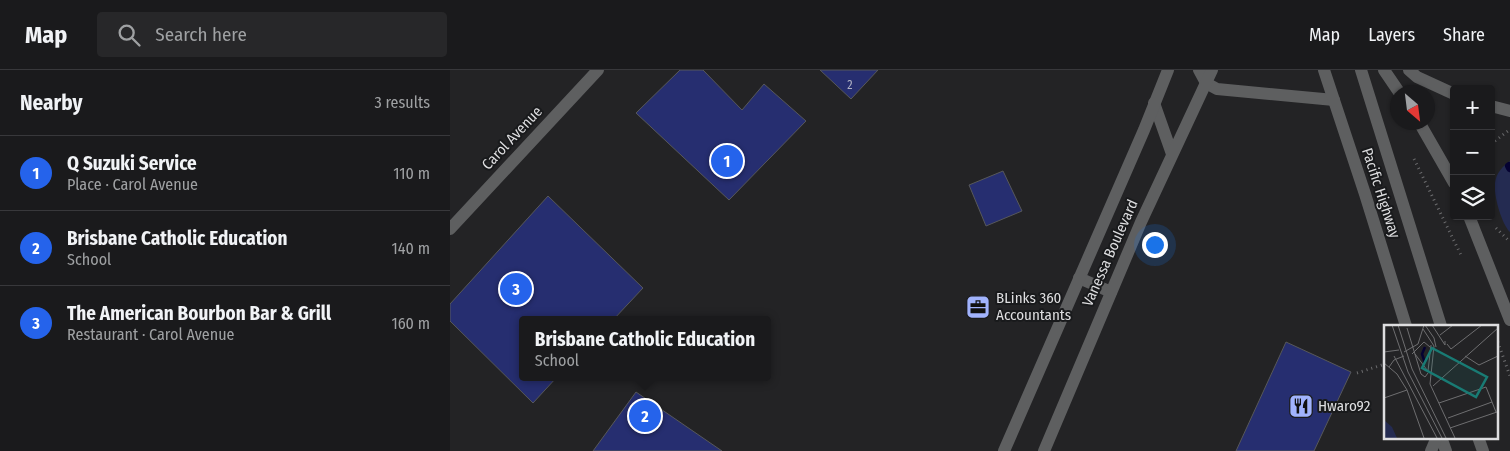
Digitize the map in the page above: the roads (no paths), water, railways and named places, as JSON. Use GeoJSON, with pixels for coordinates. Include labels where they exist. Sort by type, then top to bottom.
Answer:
{"type":"FeatureCollection","features":[{"type":"Feature","properties":{"kind":"street","name":"Carol Avenue"},"geometry":{"type":"LineString","coordinates":[[450,229],[598,70]]}},
{"type":"Feature","properties":{"kind":"street","name":"Vanessa Boulevard"},"geometry":{"type":"LineString","coordinates":[[1004,451],[1168,70]]}},
{"type":"Feature","properties":{"kind":"street"},"geometry":{"type":"LineString","coordinates":[[1199,70],[1206,83],[1217,89],[1334,100]]}},
{"type":"Feature","properties":{"kind":"street","name":"Vanessa Boulevard"},"geometry":{"type":"LineString","coordinates":[[1044,451],[1110,292],[1212,70]]}},
{"type":"Feature","properties":{"kind":"street","name":"Pacific Highway"},"geometry":{"type":"LineString","coordinates":[[1324,70],[1406,325]]}},
{"type":"Feature","properties":{"kind":"street"},"geometry":{"type":"LineString","coordinates":[[1384,70],[1394,85]]}},
{"type":"Feature","properties":{"kind":"street"},"geometry":{"type":"LineString","coordinates":[[1409,70],[1417,77],[1450,92]]}},
{"type":"Feature","properties":{"kind":"street","name":"Pacific Highway"},"geometry":{"type":"LineString","coordinates":[[1364,73],[1441,325]]}},
{"type":"Feature","properties":{"kind":"street"},"geometry":{"type":"LineString","coordinates":[[1154,103],[1172,154]]}},
{"type":"Feature","properties":{"kind":"street"},"geometry":{"type":"LineString","coordinates":[[1495,107],[1510,112]]}},
{"type":"Feature","properties":{"kind":"street"},"geometry":{"type":"LineString","coordinates":[[1495,114],[1510,112]]}},
{"type":"Feature","properties":{"kind":"street"},"geometry":{"type":"LineString","coordinates":[[1424,130],[1451,175]]}},
{"type":"Feature","properties":{"kind":"street"},"geometry":{"type":"LineString","coordinates":[[1471,220],[1510,320]]}},
{"type":"Feature","properties":{"kind":"street"},"geometry":{"type":"LineString","coordinates":[[1079,278],[1110,292]]}},
{"type":"Feature","properties":{"kind":"street"},"geometry":{"type":"LineString","coordinates":[[1431,451],[1437,438]]}},
{"type":"Feature","properties":{"kind":"street"},"geometry":{"type":"LineString","coordinates":[[1441,438],[1446,451]]}},
{"type":"Feature","properties":{"kind":"street"},"geometry":{"type":"LineString","coordinates":[[1478,438],[1483,451]]}},
{"type":"Feature","properties":{"kind":"place","name":"Q Suzuki Service"},"geometry":{"type":"Point","coordinates":[727,161]}},
{"type":"Feature","properties":{"kind":"place","name":"The American Bourbon Bar & Grill"},"geometry":{"type":"Point","coordinates":[516,289]}},
{"type":"Feature","properties":{"kind":"place","name":"BLinks 360 Accountants"},"geometry":{"type":"Point","coordinates":[978,307]}},
{"type":"Feature","properties":{"kind":"place","name":"Hwaro92"},"geometry":{"type":"Point","coordinates":[1301,406]}},
{"type":"Feature","properties":{"kind":"place","name":"Brisbane Catholic Education"},"geometry":{"type":"Point","coordinates":[645,416]}}]}
